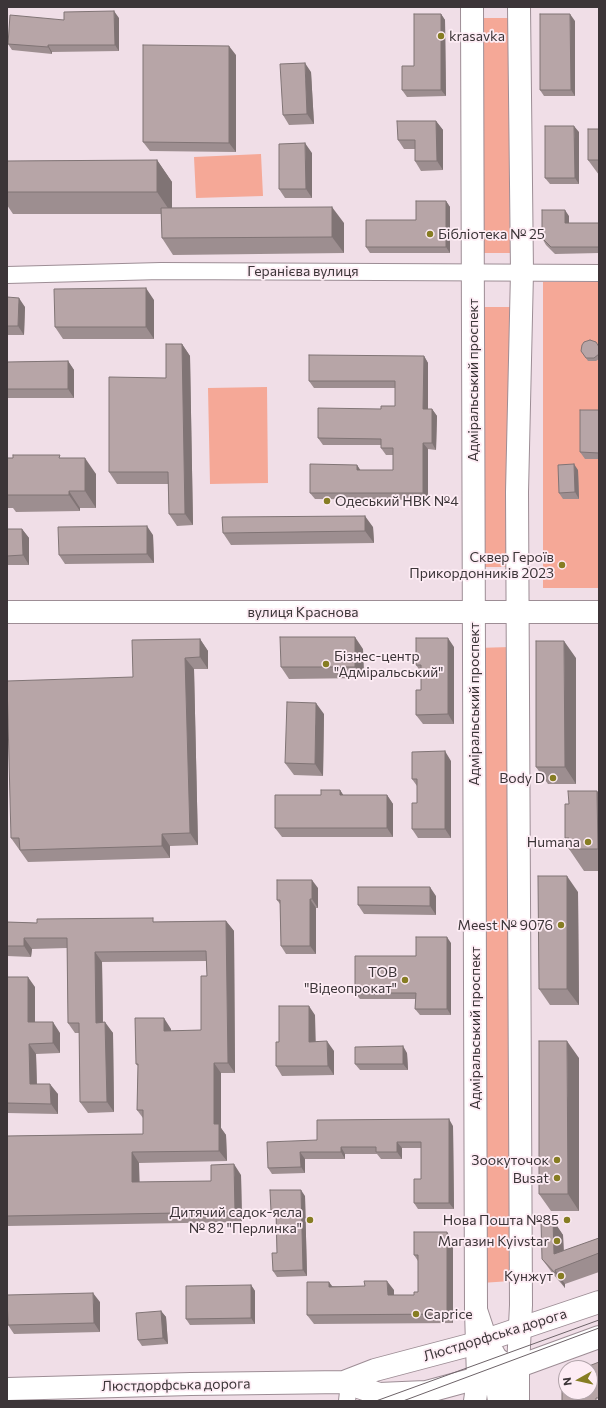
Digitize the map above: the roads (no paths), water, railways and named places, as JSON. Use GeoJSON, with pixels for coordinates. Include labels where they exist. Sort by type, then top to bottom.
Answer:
{"type":"FeatureCollection","features":[{"type":"Feature","properties":{"kind":"main road","name":"Адміральський проспект"},"geometry":{"type":"LineString","coordinates":[[472,7],[476,1310],[481,1341]]}},
{"type":"Feature","properties":{"kind":"main road"},"geometry":{"type":"LineString","coordinates":[[483,1401],[500,1372],[520,1329],[517,492],[522,272],[519,7]]}},
{"type":"Feature","properties":{"kind":"main road","name":"вулиця Краснова"},"geometry":{"type":"LineString","coordinates":[[7,612],[599,612]]}},
{"type":"Feature","properties":{"kind":"main road","name":"Люстдорфська дорога"},"geometry":{"type":"LineString","coordinates":[[347,1389],[374,1370],[481,1341],[599,1302]]}},
{"type":"Feature","properties":{"kind":"main road","name":"Люстдорфська дорога"},"geometry":{"type":"LineString","coordinates":[[7,1389],[199,1384],[347,1389],[384,1397],[426,1392],[500,1372],[599,1337]]}},
{"type":"Feature","properties":{"kind":"main road"},"geometry":{"type":"LineString","coordinates":[[481,1341],[496,1358],[500,1372],[499,1401]]}},
{"type":"Feature","properties":{"kind":"main road"},"geometry":{"type":"LineString","coordinates":[[481,1341],[518,1401]]}},
{"type":"Feature","properties":{"kind":"main road"},"geometry":{"type":"LineString","coordinates":[[475,1401],[500,1372]]}},
{"type":"Feature","properties":{"kind":"main road"},"geometry":{"type":"LineString","coordinates":[[384,1397],[405,1401]]}},
{"type":"Feature","properties":{"kind":"street","name":"Геранієва вулиця"},"geometry":{"type":"LineString","coordinates":[[7,275],[161,271],[599,273]]}},
{"type":"Feature","properties":{"kind":"tram line"},"geometry":{"type":"LineString","coordinates":[[376,1401],[599,1320]]}},
{"type":"Feature","properties":{"kind":"tram line"},"geometry":{"type":"LineString","coordinates":[[403,1401],[599,1328]]}},
{"type":"Feature","properties":{"kind":"place","name":"krasavka"},"geometry":{"type":"Point","coordinates":[441,36]}},
{"type":"Feature","properties":{"kind":"place","name":"Бібліотека № 25"},"geometry":{"type":"Point","coordinates":[430,234]}},
{"type":"Feature","properties":{"kind":"place","name":"Одеський НВК №4"},"geometry":{"type":"Point","coordinates":[327,501]}},
{"type":"Feature","properties":{"kind":"place","name":"Сквер Героїв Прикордонників 2023"},"geometry":{"type":"Point","coordinates":[562,565]}},
{"type":"Feature","properties":{"kind":"place","name":"Бізнес-центр \"Адміральський\""},"geometry":{"type":"Point","coordinates":[326,664]}},
{"type":"Feature","properties":{"kind":"place","name":"Body D"},"geometry":{"type":"Point","coordinates":[553,778]}},
{"type":"Feature","properties":{"kind":"place","name":"Humana"},"geometry":{"type":"Point","coordinates":[588,842]}},
{"type":"Feature","properties":{"kind":"place","name":"Meest № 9076"},"geometry":{"type":"Point","coordinates":[561,925]}},
{"type":"Feature","properties":{"kind":"place","name":"ТОВ \"Відеопрокат\""},"geometry":{"type":"Point","coordinates":[405,980]}},
{"type":"Feature","properties":{"kind":"place","name":"Зоокуточок"},"geometry":{"type":"Point","coordinates":[557,1160]}},
{"type":"Feature","properties":{"kind":"place","name":"Busat"},"geometry":{"type":"Point","coordinates":[557,1178]}},
{"type":"Feature","properties":{"kind":"place","name":"Дитячий садок-ясла № 82 \"Перлинка\""},"geometry":{"type":"Point","coordinates":[310,1220]}},
{"type":"Feature","properties":{"kind":"place","name":"Нова Пошта №85"},"geometry":{"type":"Point","coordinates":[567,1220]}},
{"type":"Feature","properties":{"kind":"place","name":"Магазин Kyivstar"},"geometry":{"type":"Point","coordinates":[557,1241]}},
{"type":"Feature","properties":{"kind":"place","name":"Кунжут"},"geometry":{"type":"Point","coordinates":[561,1276]}},
{"type":"Feature","properties":{"kind":"place","name":"Caprice"},"geometry":{"type":"Point","coordinates":[416,1314]}}]}
